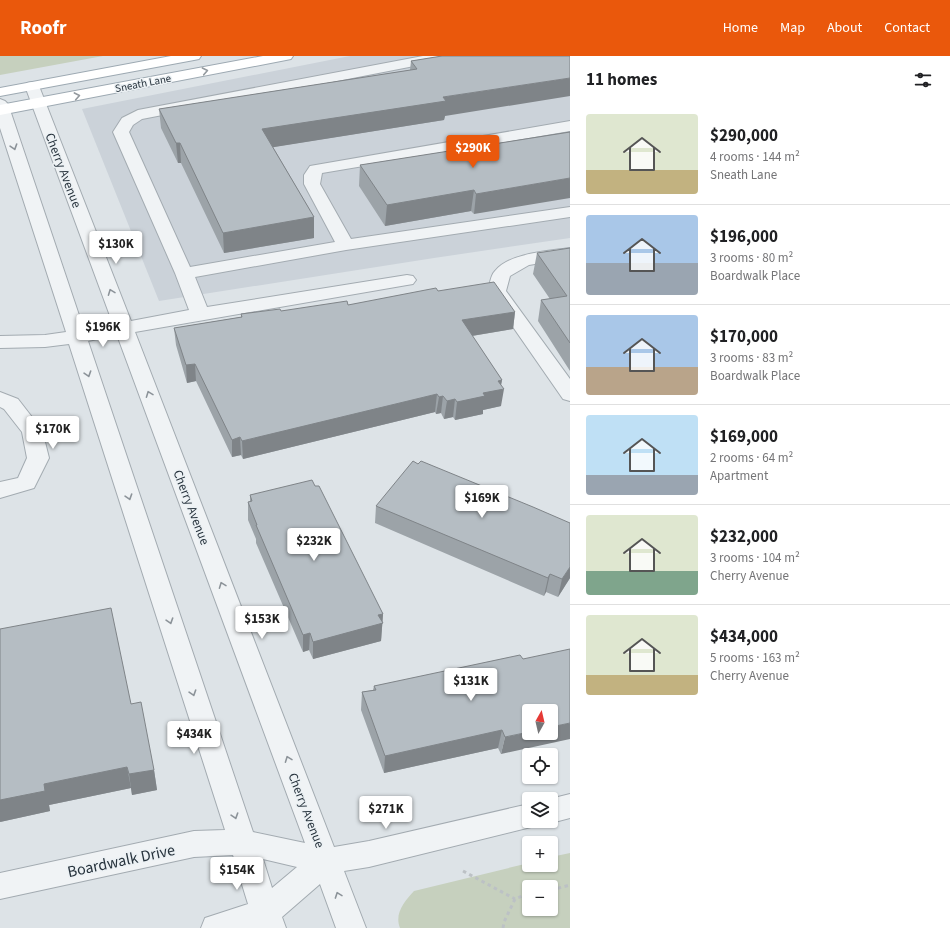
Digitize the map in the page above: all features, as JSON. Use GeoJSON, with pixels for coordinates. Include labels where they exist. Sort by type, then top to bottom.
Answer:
{"type":"FeatureCollection","features":[{"type":"Feature","properties":{"kind":"main road","name":"Sneath Lane"},"geometry":{"type":"LineString","coordinates":[[0,92],[194,56]]}},
{"type":"Feature","properties":{"kind":"main road","name":"Sneath Lane"},"geometry":{"type":"LineString","coordinates":[[1,108],[39,103],[286,56]]}},
{"type":"Feature","properties":{"kind":"street"},"geometry":{"type":"LineString","coordinates":[[200,314],[184,273],[121,132],[124,124],[129,118],[138,115],[445,56]]}},
{"type":"Feature","properties":{"kind":"street","name":"Cherry Avenue"},"geometry":{"type":"LineString","coordinates":[[32,86],[351,928]]}},
{"type":"Feature","properties":{"kind":"street"},"geometry":{"type":"LineString","coordinates":[[1,108],[268,920]]}},
{"type":"Feature","properties":{"kind":"street"},"geometry":{"type":"LineString","coordinates":[[346,245],[312,184],[312,175],[316,169],[570,126]]}},
{"type":"Feature","properties":{"kind":"street"},"geometry":{"type":"LineString","coordinates":[[184,273],[346,245],[570,212]]}},
{"type":"Feature","properties":{"kind":"street"},"geometry":{"type":"LineString","coordinates":[[570,253],[524,260],[502,273],[497,291],[570,394]]}},
{"type":"Feature","properties":{"kind":"street"},"geometry":{"type":"LineString","coordinates":[[0,342],[44,342],[124,329],[200,314],[407,280]]}},
{"type":"Feature","properties":{"kind":"street"},"geometry":{"type":"LineString","coordinates":[[0,399],[10,404],[32,430],[38,458],[26,483],[0,490]]}},
{"type":"Feature","properties":{"kind":"street"},"geometry":{"type":"LineString","coordinates":[[558,809],[570,806]]}},
{"type":"Feature","properties":{"kind":"street"},"geometry":{"type":"LineString","coordinates":[[216,928],[268,920],[326,861],[369,854],[522,818]]}},
{"type":"Feature","properties":{"kind":"street","name":"Boardwalk Drive"},"geometry":{"type":"LineString","coordinates":[[0,886],[194,844],[243,842],[326,861]]}},
{"type":"Feature","properties":{"kind":"path"},"geometry":{"type":"LineString","coordinates":[[463,871],[515,899]]}},
{"type":"Feature","properties":{"kind":"path"},"geometry":{"type":"LineString","coordinates":[[558,888],[570,885]]}},
{"type":"Feature","properties":{"kind":"path"},"geometry":{"type":"LineString","coordinates":[[503,928],[504,922],[515,899],[522,896]]}},
{"type":"Feature","properties":{"kind":"shaded area"},"geometry":{"type":"Polygon","coordinates":[[[350,56],[570,56],[570,238],[159,301],[82,109],[350,56]]]}},
{"type":"Feature","properties":{"kind":"green space"},"geometry":{"type":"Polygon","coordinates":[[[0,56],[103,56],[0,75],[0,56]]]}},
{"type":"Feature","properties":{"kind":"green space"},"geometry":{"type":"Polygon","coordinates":[[[570,853],[570,928],[400,928],[398,917],[399,912],[414,891],[522,865],[522,872],[558,872],[558,856],[570,853]]]}},
{"type":"Feature","properties":{"kind":"building"},"geometry":{"type":"Polygon","coordinates":[[[442,56],[570,56],[570,78],[443,97],[446,101],[262,129],[314,217],[223,233],[180,143],[176,143],[159,109],[417,69],[411,61],[442,56]]]}},
{"type":"Feature","properties":{"kind":"building"},"geometry":{"type":"Polygon","coordinates":[[[570,132],[570,178],[476,194],[474,190],[387,205],[360,165],[570,132]]]}},
{"type":"Feature","properties":{"kind":"building"},"geometry":{"type":"Polygon","coordinates":[[[570,248],[570,343],[541,300],[567,296],[537,253],[570,248]]]}},
{"type":"Feature","properties":{"kind":"building"},"geometry":{"type":"Polygon","coordinates":[[[494,282],[515,312],[462,320],[502,380],[498,381],[504,389],[483,393],[485,396],[457,402],[455,399],[447,401],[443,396],[439,397],[437,394],[242,441],[240,437],[232,440],[195,364],[186,365],[174,328],[242,317],[241,314],[280,309],[281,311],[347,301],[348,305],[436,288],[438,291],[494,282]]]}},
{"type":"Feature","properties":{"kind":"building"},"geometry":{"type":"Polygon","coordinates":[[[413,461],[418,464],[421,461],[570,523],[570,567],[562,579],[550,574],[548,578],[376,506],[413,461]]]}},
{"type":"Feature","properties":{"kind":"building"},"geometry":{"type":"Polygon","coordinates":[[[312,480],[315,486],[319,486],[383,614],[378,615],[383,623],[313,642],[310,633],[303,635],[256,525],[248,502],[252,501],[250,495],[312,480]]]}},
{"type":"Feature","properties":{"kind":"building"},"geometry":{"type":"Polygon","coordinates":[[[111,608],[131,704],[141,702],[154,770],[129,774],[127,767],[44,784],[45,791],[0,800],[0,629],[111,608]]]}},
{"type":"Feature","properties":{"kind":"building"},"geometry":{"type":"Polygon","coordinates":[[[570,649],[570,723],[558,726],[558,704],[522,704],[522,733],[505,737],[502,730],[385,756],[362,692],[376,690],[374,686],[520,655],[523,659],[570,649]]]}}]}
